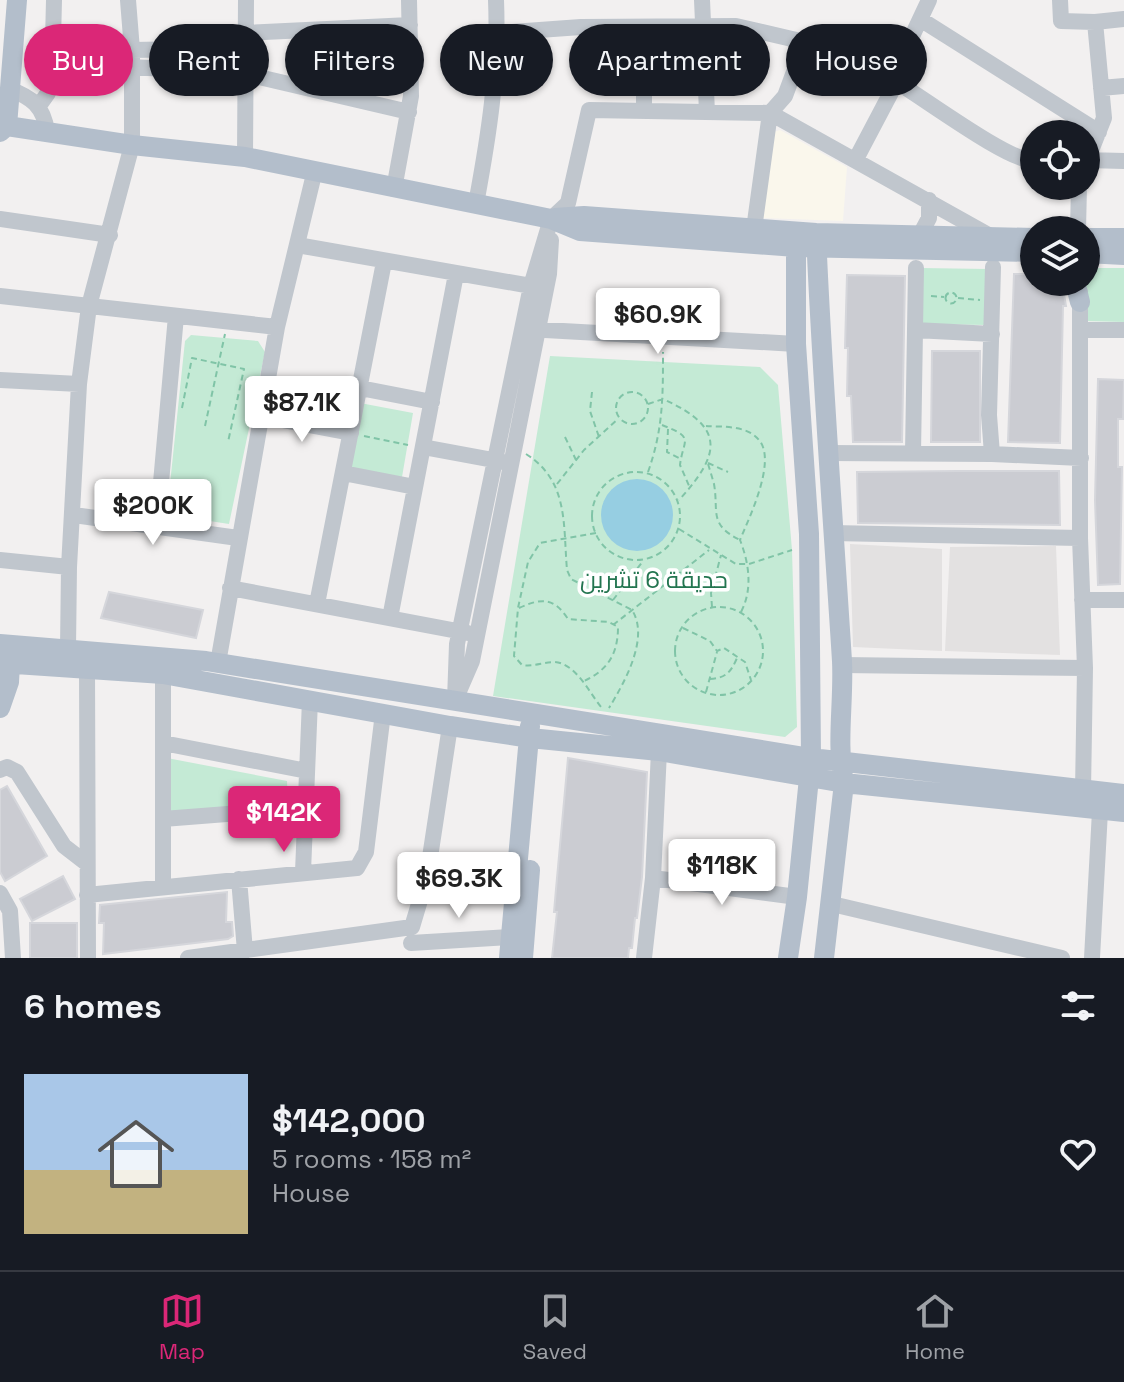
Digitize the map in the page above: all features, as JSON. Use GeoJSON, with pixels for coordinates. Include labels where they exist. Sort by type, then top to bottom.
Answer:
{"type":"FeatureCollection","features":[{"type":"Feature","properties":{"kind":"main road"},"geometry":{"type":"LineString","coordinates":[[17,0],[9,89],[2,126],[245,157],[551,219],[580,231],[1020,251]]}},
{"type":"Feature","properties":{"kind":"main road"},"geometry":{"type":"LineString","coordinates":[[551,219],[584,216],[754,229],[806,240],[920,235],[1020,238]]}},
{"type":"Feature","properties":{"kind":"main road"},"geometry":{"type":"LineString","coordinates":[[1100,238],[1124,238]]}},
{"type":"Feature","properties":{"kind":"main road"},"geometry":{"type":"LineString","coordinates":[[806,240],[821,343],[842,665],[839,759],[844,783],[824,958]]}},
{"type":"Feature","properties":{"kind":"main road"},"geometry":{"type":"LineString","coordinates":[[788,958],[811,767],[809,543],[796,344],[806,240]]}},
{"type":"Feature","properties":{"kind":"main road"},"geometry":{"type":"LineString","coordinates":[[1100,254],[1124,255]]}},
{"type":"Feature","properties":{"kind":"main road"},"geometry":{"type":"LineString","coordinates":[[796,344],[821,343]]}},
{"type":"Feature","properties":{"kind":"main road"},"geometry":{"type":"LineString","coordinates":[[809,543],[832,533]]}},
{"type":"Feature","properties":{"kind":"main road"},"geometry":{"type":"LineString","coordinates":[[0,644],[218,663],[455,700],[811,767],[844,783],[1124,812]]}},
{"type":"Feature","properties":{"kind":"main road"},"geometry":{"type":"LineString","coordinates":[[0,708],[9,682],[5,664],[87,667],[163,674],[450,726],[536,738],[811,767],[839,759],[1124,794]]}},
{"type":"Feature","properties":{"kind":"main road"},"geometry":{"type":"LineString","coordinates":[[450,726],[455,700]]}},
{"type":"Feature","properties":{"kind":"main road"},"geometry":{"type":"LineString","coordinates":[[523,958],[537,715]]}},
{"type":"Feature","properties":{"kind":"main road"},"geometry":{"type":"LineString","coordinates":[[509,948],[536,738]]}},
{"type":"Feature","properties":{"kind":"street"},"geometry":{"type":"LineString","coordinates":[[38,107],[52,81],[54,0]]}},
{"type":"Feature","properties":{"kind":"street"},"geometry":{"type":"LineString","coordinates":[[128,0],[130,24]]}},
{"type":"Feature","properties":{"kind":"street"},"geometry":{"type":"LineString","coordinates":[[246,0],[246,24]]}},
{"type":"Feature","properties":{"kind":"street"},"geometry":{"type":"LineString","coordinates":[[409,0],[410,24]]}},
{"type":"Feature","properties":{"kind":"street"},"geometry":{"type":"LineString","coordinates":[[496,0],[497,24]]}},
{"type":"Feature","properties":{"kind":"street"},"geometry":{"type":"LineString","coordinates":[[702,0],[703,24]]}},
{"type":"Feature","properties":{"kind":"street"},"geometry":{"type":"LineString","coordinates":[[918,24],[929,0]]}},
{"type":"Feature","properties":{"kind":"street"},"geometry":{"type":"LineString","coordinates":[[1060,0],[1061,21],[1124,19]]}},
{"type":"Feature","properties":{"kind":"street"},"geometry":{"type":"LineString","coordinates":[[920,19],[1080,120]]}},
{"type":"Feature","properties":{"kind":"street"},"geometry":{"type":"LineString","coordinates":[[1095,22],[1104,118],[1100,129]]}},
{"type":"Feature","properties":{"kind":"street"},"geometry":{"type":"LineString","coordinates":[[269,79],[409,112]]}},
{"type":"Feature","properties":{"kind":"street"},"geometry":{"type":"LineString","coordinates":[[1101,88],[1124,86]]}},
{"type":"Feature","properties":{"kind":"street"},"geometry":{"type":"LineString","coordinates":[[9,89],[31,97],[46,121],[47,132]]}},
{"type":"Feature","properties":{"kind":"street"},"geometry":{"type":"LineString","coordinates":[[754,229],[770,113],[786,93]]}},
{"type":"Feature","properties":{"kind":"street"},"geometry":{"type":"LineString","coordinates":[[68,648],[79,384],[89,306],[132,145],[132,96]]}},
{"type":"Feature","properties":{"kind":"street"},"geometry":{"type":"LineString","coordinates":[[245,157],[246,96]]}},
{"type":"Feature","properties":{"kind":"street"},"geometry":{"type":"LineString","coordinates":[[394,189],[409,96]]}},
{"type":"Feature","properties":{"kind":"street"},"geometry":{"type":"LineString","coordinates":[[476,204],[495,96]]}},
{"type":"Feature","properties":{"kind":"street"},"geometry":{"type":"LineString","coordinates":[[644,96],[644,111]]}},
{"type":"Feature","properties":{"kind":"street"},"geometry":{"type":"LineString","coordinates":[[706,96],[707,112]]}},
{"type":"Feature","properties":{"kind":"street"},"geometry":{"type":"LineString","coordinates":[[856,159],[889,96]]}},
{"type":"Feature","properties":{"kind":"street"},"geometry":{"type":"LineString","coordinates":[[917,96],[1020,158]]}},
{"type":"Feature","properties":{"kind":"street"},"geometry":{"type":"LineString","coordinates":[[455,700],[472,661],[477,634],[530,329],[531,286],[551,219],[568,203],[589,110],[770,113],[992,237]]}},
{"type":"Feature","properties":{"kind":"street"},"geometry":{"type":"LineString","coordinates":[[1100,161],[1124,161]]}},
{"type":"Feature","properties":{"kind":"street"},"geometry":{"type":"LineString","coordinates":[[218,663],[277,327],[315,170]]}},
{"type":"Feature","properties":{"kind":"street"},"geometry":{"type":"LineString","coordinates":[[920,235],[929,218],[929,200]]}},
{"type":"Feature","properties":{"kind":"street"},"geometry":{"type":"LineString","coordinates":[[0,219],[110,235]]}},
{"type":"Feature","properties":{"kind":"street"},"geometry":{"type":"LineString","coordinates":[[455,700],[460,631],[507,457],[530,329],[549,274],[551,219]]}},
{"type":"Feature","properties":{"kind":"street"},"geometry":{"type":"LineString","coordinates":[[297,245],[531,286]]}},
{"type":"Feature","properties":{"kind":"street"},"geometry":{"type":"LineString","coordinates":[[317,604],[384,262]]}},
{"type":"Feature","properties":{"kind":"street"},"geometry":{"type":"LineString","coordinates":[[992,454],[989,415],[993,267]]}},
{"type":"Feature","properties":{"kind":"street"},"geometry":{"type":"LineString","coordinates":[[913,453],[916,268]]}},
{"type":"Feature","properties":{"kind":"street"},"geometry":{"type":"LineString","coordinates":[[390,618],[456,274]]}},
{"type":"Feature","properties":{"kind":"street"},"geometry":{"type":"LineString","coordinates":[[0,296],[277,327]]}},
{"type":"Feature","properties":{"kind":"street"},"geometry":{"type":"LineString","coordinates":[[1078,296],[1080,538],[1085,668],[1083,791]]}},
{"type":"Feature","properties":{"kind":"street"},"geometry":{"type":"LineString","coordinates":[[157,527],[176,316]]}},
{"type":"Feature","properties":{"kind":"street"},"geometry":{"type":"LineString","coordinates":[[530,329],[796,344]]}},
{"type":"Feature","properties":{"kind":"street"},"geometry":{"type":"LineString","coordinates":[[915,330],[992,334]]}},
{"type":"Feature","properties":{"kind":"street"},"geometry":{"type":"LineString","coordinates":[[1080,330],[1124,330]]}},
{"type":"Feature","properties":{"kind":"street"},"geometry":{"type":"LineString","coordinates":[[0,380],[79,384]]}},
{"type":"Feature","properties":{"kind":"street"},"geometry":{"type":"LineString","coordinates":[[360,388],[432,402]]}},
{"type":"Feature","properties":{"kind":"street"},"geometry":{"type":"LineString","coordinates":[[261,416],[351,433]]}},
{"type":"Feature","properties":{"kind":"street"},"geometry":{"type":"LineString","coordinates":[[423,447],[507,457]]}},
{"type":"Feature","properties":{"kind":"street"},"geometry":{"type":"LineString","coordinates":[[827,453],[1081,458]]}},
{"type":"Feature","properties":{"kind":"street"},"geometry":{"type":"LineString","coordinates":[[343,473],[415,487]]}},
{"type":"Feature","properties":{"kind":"street"},"geometry":{"type":"LineString","coordinates":[[74,515],[238,538]]}},
{"type":"Feature","properties":{"kind":"street"},"geometry":{"type":"LineString","coordinates":[[832,533],[1080,538]]}},
{"type":"Feature","properties":{"kind":"street"},"geometry":{"type":"LineString","coordinates":[[0,560],[69,567]]}},
{"type":"Feature","properties":{"kind":"street"},"geometry":{"type":"LineString","coordinates":[[230,588],[477,634]]}},
{"type":"Feature","properties":{"kind":"street"},"geometry":{"type":"LineString","coordinates":[[1082,600],[1124,600]]}},
{"type":"Feature","properties":{"kind":"street"},"geometry":{"type":"LineString","coordinates":[[842,665],[1085,668]]}},
{"type":"Feature","properties":{"kind":"street"},"geometry":{"type":"LineString","coordinates":[[87,667],[88,958]]}},
{"type":"Feature","properties":{"kind":"street"},"geometry":{"type":"LineString","coordinates":[[163,674],[163,885]]}},
{"type":"Feature","properties":{"kind":"street"},"geometry":{"type":"LineString","coordinates":[[303,872],[310,700]]}},
{"type":"Feature","properties":{"kind":"street"},"geometry":{"type":"LineString","coordinates":[[87,895],[357,868],[366,852],[383,713]]}},
{"type":"Feature","properties":{"kind":"street"},"geometry":{"type":"LineString","coordinates":[[412,943],[427,877],[450,726]]}},
{"type":"Feature","properties":{"kind":"street"},"geometry":{"type":"LineString","coordinates":[[163,743],[307,771]]}},
{"type":"Feature","properties":{"kind":"street"},"geometry":{"type":"LineString","coordinates":[[644,958],[653,878],[659,751]]}},
{"type":"Feature","properties":{"kind":"street"},"geometry":{"type":"LineString","coordinates":[[0,770],[7,767],[17,772],[64,846],[86,863]]}},
{"type":"Feature","properties":{"kind":"street"},"geometry":{"type":"LineString","coordinates":[[163,819],[306,808]]}},
{"type":"Feature","properties":{"kind":"street"},"geometry":{"type":"LineString","coordinates":[[1092,958],[1100,811]]}},
{"type":"Feature","properties":{"kind":"street"},"geometry":{"type":"LineString","coordinates":[[653,878],[797,897]]}},
{"type":"Feature","properties":{"kind":"street"},"geometry":{"type":"LineString","coordinates":[[239,879],[245,951]]}},
{"type":"Feature","properties":{"kind":"street"},"geometry":{"type":"LineString","coordinates":[[0,893],[10,911],[13,958]]}},
{"type":"Feature","properties":{"kind":"street"},"geometry":{"type":"LineString","coordinates":[[832,904],[1062,958]]}},
{"type":"Feature","properties":{"kind":"street"},"geometry":{"type":"LineString","coordinates":[[188,958],[245,951],[412,943],[509,948]]}},
{"type":"Feature","properties":{"kind":"path"},"geometry":{"type":"LineString","coordinates":[[915,295],[946,297],[952,292],[957,298],[993,301]]}},
{"type":"Feature","properties":{"kind":"path"},"geometry":{"type":"LineString","coordinates":[[946,297],[950,303],[957,298]]}},
{"type":"Feature","properties":{"kind":"path"},"geometry":{"type":"LineString","coordinates":[[205,426],[228,322]]}},
{"type":"Feature","properties":{"kind":"path"},"geometry":{"type":"LineString","coordinates":[[648,473],[661,425],[663,337]]}},
{"type":"Feature","properties":{"kind":"path"},"geometry":{"type":"LineString","coordinates":[[181,415],[192,358],[244,369],[228,442]]}},
{"type":"Feature","properties":{"kind":"path"},"geometry":{"type":"LineString","coordinates":[[592,392],[590,411],[599,437]]}},
{"type":"Feature","properties":{"kind":"path"},"geometry":{"type":"LineString","coordinates":[[638,393],[648,404],[647,415],[639,423],[628,424],[619,419],[615,409],[622,395],[638,393]]}},
{"type":"Feature","properties":{"kind":"path"},"geometry":{"type":"LineString","coordinates":[[648,404],[663,399],[686,409],[706,426],[712,446],[707,463],[678,501]]}},
{"type":"Feature","properties":{"kind":"path"},"geometry":{"type":"LineString","coordinates":[[556,485],[576,460],[619,419]]}},
{"type":"Feature","properties":{"kind":"path"},"geometry":{"type":"LineString","coordinates":[[661,425],[678,431],[686,440],[680,465],[690,488]]}},
{"type":"Feature","properties":{"kind":"path"},"geometry":{"type":"LineString","coordinates":[[706,426],[747,431],[760,440],[764,454],[760,491],[740,540],[749,564],[746,603],[741,613]]}},
{"type":"Feature","properties":{"kind":"path"},"geometry":{"type":"LineString","coordinates":[[668,427],[667,452],[681,458]]}},
{"type":"Feature","properties":{"kind":"path"},"geometry":{"type":"LineString","coordinates":[[351,433],[423,447]]}},
{"type":"Feature","properties":{"kind":"path"},"geometry":{"type":"LineString","coordinates":[[565,437],[576,460]]}},
{"type":"Feature","properties":{"kind":"path"},"geometry":{"type":"LineString","coordinates":[[507,457],[539,464],[556,485],[562,507],[564,537],[567,570],[571,579],[632,610],[637,619],[637,641],[630,665],[606,713],[574,671],[559,662],[532,667],[522,665],[514,656],[518,608],[528,562],[540,543],[564,537],[596,533]]}},
{"type":"Feature","properties":{"kind":"path"},"geometry":{"type":"LineString","coordinates":[[707,463],[728,472]]}},
{"type":"Feature","properties":{"kind":"path"},"geometry":{"type":"LineString","coordinates":[[707,463],[714,486],[717,521],[724,532],[740,540]]}},
{"type":"Feature","properties":{"kind":"path"},"geometry":{"type":"LineString","coordinates":[[648,473],[661,479],[678,501],[681,515],[673,542],[663,552],[644,560],[622,558],[609,551],[596,533],[592,510],[597,496],[606,484],[619,475],[648,473]]}},
{"type":"Feature","properties":{"kind":"path"},"geometry":{"type":"LineString","coordinates":[[679,529],[736,564],[749,564],[809,543]]}},
{"type":"Feature","properties":{"kind":"path"},"geometry":{"type":"LineString","coordinates":[[613,625],[710,549]]}},
{"type":"Feature","properties":{"kind":"path"},"geometry":{"type":"LineString","coordinates":[[712,608],[711,593],[721,555]]}},
{"type":"Feature","properties":{"kind":"path"},"geometry":{"type":"LineString","coordinates":[[613,601],[644,560]]}},
{"type":"Feature","properties":{"kind":"path"},"geometry":{"type":"LineString","coordinates":[[518,608],[534,601],[548,601],[561,607],[568,619],[586,619],[618,627],[618,645],[611,661],[598,675],[582,682]]}},
{"type":"Feature","properties":{"kind":"path"},"geometry":{"type":"LineString","coordinates":[[731,608],[741,613],[755,624],[764,650],[762,664],[752,681],[734,694],[719,696],[692,686],[682,675],[676,661],[675,645],[682,628],[702,610],[731,608]]}},
{"type":"Feature","properties":{"kind":"path"},"geometry":{"type":"LineString","coordinates":[[682,628],[710,641],[717,651]]}},
{"type":"Feature","properties":{"kind":"path"},"geometry":{"type":"LineString","coordinates":[[717,651],[724,648],[745,662],[752,681]]}},
{"type":"Feature","properties":{"kind":"path"},"geometry":{"type":"LineString","coordinates":[[705,693],[717,651]]}},
{"type":"Feature","properties":{"kind":"path"},"geometry":{"type":"LineString","coordinates":[[709,679],[722,678],[731,672],[738,657]]}},
{"type":"Feature","properties":{"kind":"shaded area"},"geometry":{"type":"Polygon","coordinates":[[[780,130],[847,167],[843,221],[762,218],[771,133],[780,130]]]}},
{"type":"Feature","properties":{"kind":"shaded area"},"geometry":{"type":"Polygon","coordinates":[[[850,544],[942,549],[942,651],[853,647],[850,544]]]}},
{"type":"Feature","properties":{"kind":"shaded area"},"geometry":{"type":"Polygon","coordinates":[[[1056,546],[1060,655],[945,651],[950,547],[1056,546]]]}},
{"type":"Feature","properties":{"kind":"green space"},"geometry":{"type":"Polygon","coordinates":[[[921,268],[988,269],[987,325],[920,324],[921,268]]]}},
{"type":"Feature","properties":{"kind":"green space"},"geometry":{"type":"Polygon","coordinates":[[[1100,268],[1124,268],[1124,322],[1084,321],[1085,296],[1100,296],[1100,268]]]}},
{"type":"Feature","properties":{"kind":"green space"},"geometry":{"type":"Polygon","coordinates":[[[191,335],[258,341],[265,352],[229,524],[171,515],[168,503],[185,341],[191,335]]]}},
{"type":"Feature","properties":{"kind":"green space","name":"حديقة 6 تشرين"},"geometry":{"type":"Polygon","coordinates":[[[550,356],[760,367],[778,385],[792,550],[797,727],[785,737],[493,696],[550,356]]]}},
{"type":"Feature","properties":{"kind":"green space"},"geometry":{"type":"Polygon","coordinates":[[[360,403],[413,413],[402,477],[349,468],[360,403]]]}},
{"type":"Feature","properties":{"kind":"green space"},"geometry":{"type":"Polygon","coordinates":[[[167,758],[287,781],[288,805],[167,814],[167,758]]]}},
{"type":"Feature","properties":{"kind":"water"},"geometry":{"type":"Polygon","coordinates":[[[637,479],[657,485],[667,495],[673,515],[667,535],[657,545],[637,551],[617,545],[607,535],[601,515],[607,495],[617,485],[637,479]]]}},
{"type":"Feature","properties":{"kind":"building"},"geometry":{"type":"Polygon","coordinates":[[[1014,274],[1020,274],[1020,296],[1064,296],[1060,443],[1008,442],[1014,274]]]}},
{"type":"Feature","properties":{"kind":"building"},"geometry":{"type":"Polygon","coordinates":[[[847,275],[905,276],[902,442],[853,442],[851,396],[847,396],[848,348],[845,348],[847,275]]]}},
{"type":"Feature","properties":{"kind":"building"},"geometry":{"type":"Polygon","coordinates":[[[932,351],[980,351],[980,442],[931,442],[932,351]]]}},
{"type":"Feature","properties":{"kind":"building"},"geometry":{"type":"Polygon","coordinates":[[[1098,379],[1124,380],[1123,419],[1118,419],[1118,467],[1122,467],[1120,584],[1098,585],[1095,500],[1098,379]]]}},
{"type":"Feature","properties":{"kind":"building"},"geometry":{"type":"Polygon","coordinates":[[[1059,471],[1060,525],[858,523],[857,472],[1059,471]]]}},
{"type":"Feature","properties":{"kind":"building"},"geometry":{"type":"Polygon","coordinates":[[[109,592],[203,610],[196,638],[101,618],[109,592]]]}},
{"type":"Feature","properties":{"kind":"building"},"geometry":{"type":"Polygon","coordinates":[[[568,758],[647,772],[642,877],[628,958],[552,958],[568,758]]]}},
{"type":"Feature","properties":{"kind":"building"},"geometry":{"type":"Polygon","coordinates":[[[7,786],[47,856],[5,881],[0,872],[0,790],[7,786]]]}},
{"type":"Feature","properties":{"kind":"building"},"geometry":{"type":"Polygon","coordinates":[[[63,876],[75,899],[32,921],[20,899],[63,876]]]}},
{"type":"Feature","properties":{"kind":"building"},"geometry":{"type":"Polygon","coordinates":[[[227,892],[226,922],[232,922],[233,936],[228,939],[103,954],[104,923],[99,923],[100,905],[227,892]]]}},
{"type":"Feature","properties":{"kind":"building"},"geometry":{"type":"Polygon","coordinates":[[[30,923],[77,923],[77,958],[30,958],[30,923]]]}}]}
